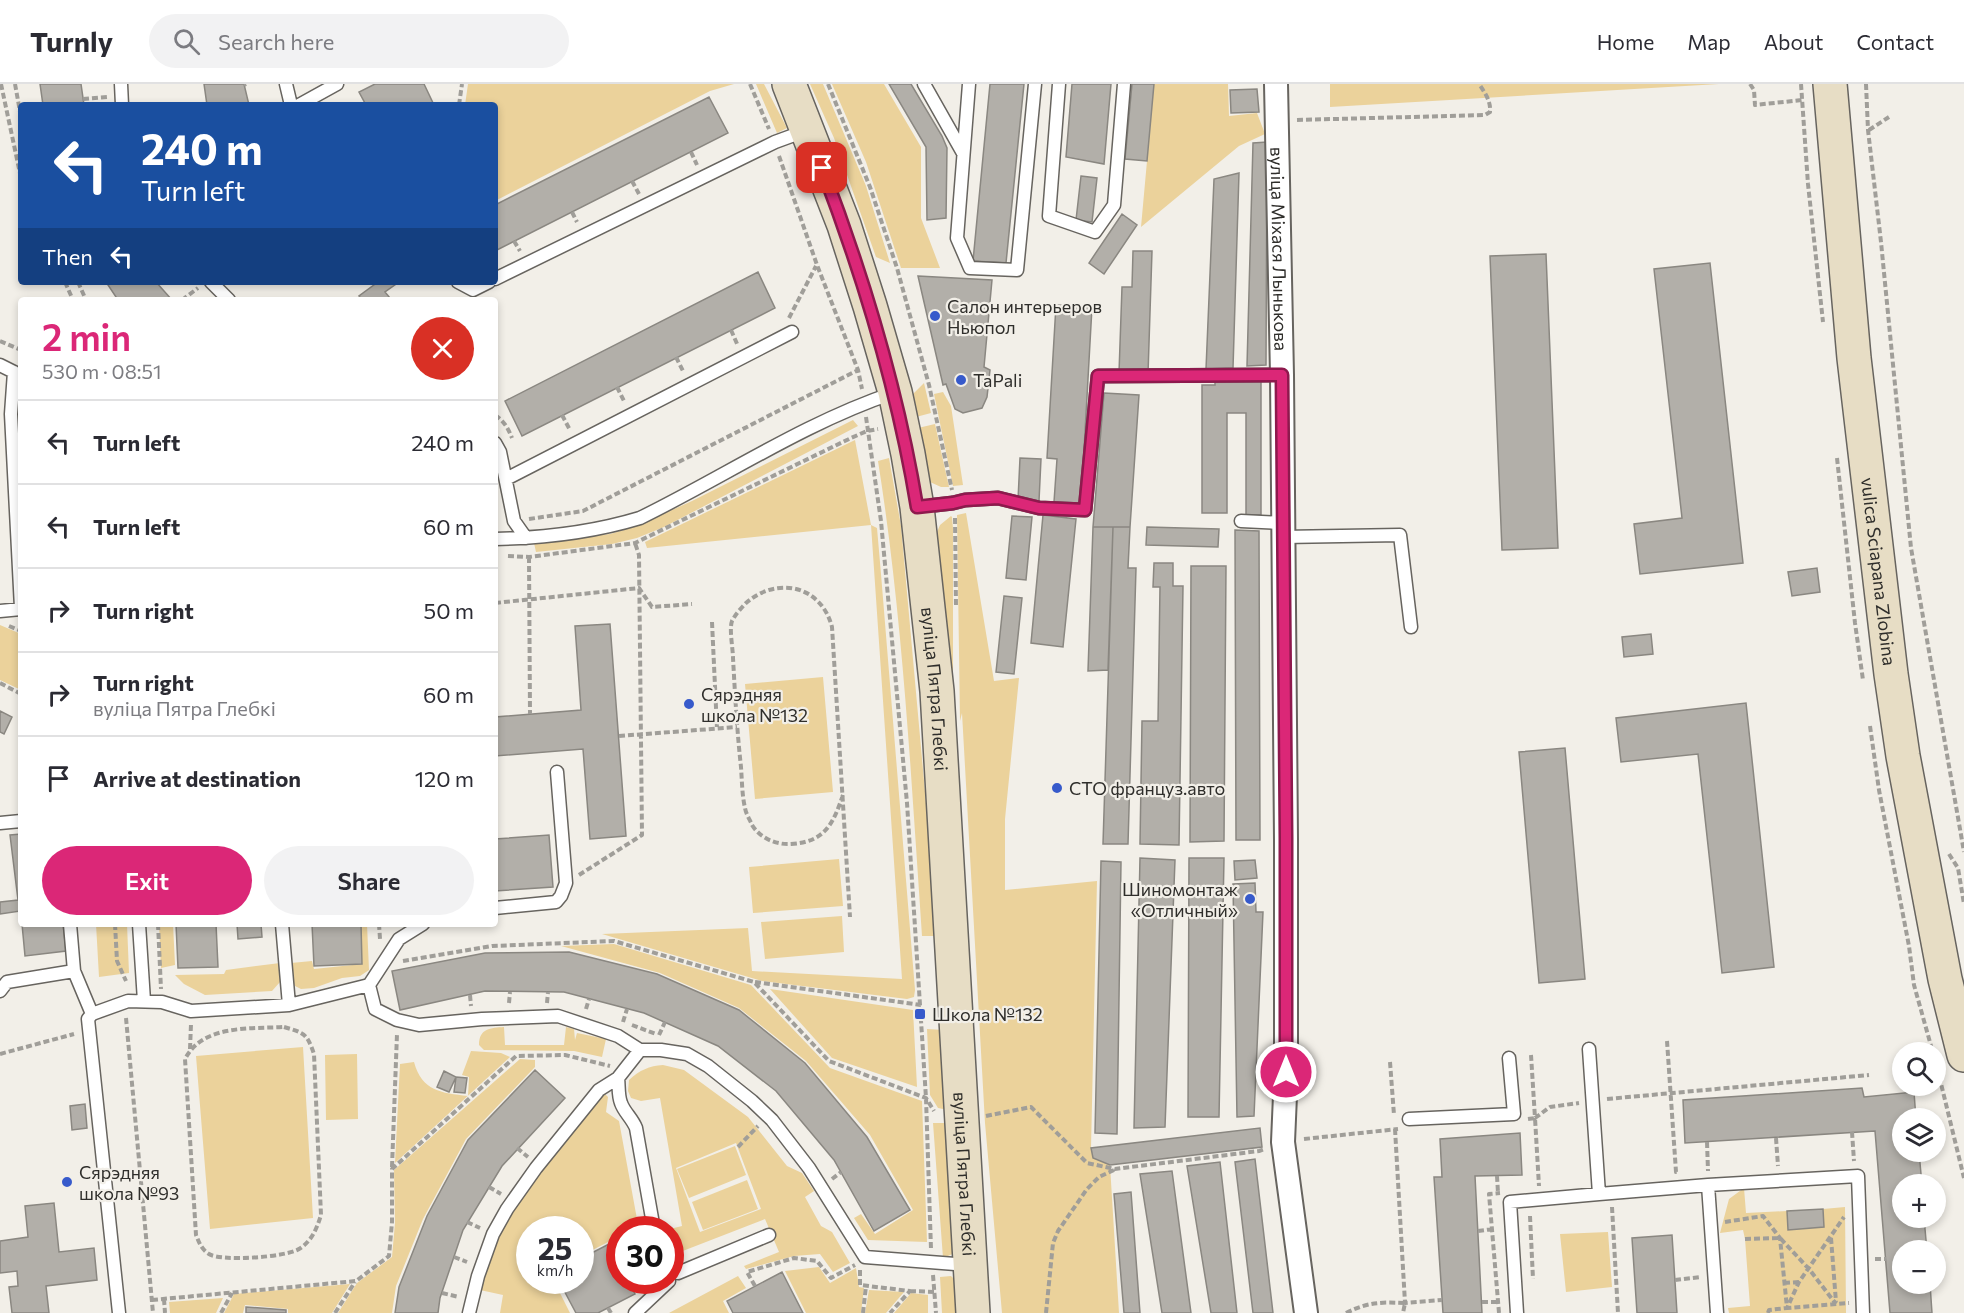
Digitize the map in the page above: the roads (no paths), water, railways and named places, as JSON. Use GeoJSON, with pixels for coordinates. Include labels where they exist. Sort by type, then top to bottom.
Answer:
{"type":"FeatureCollection","features":[{"type":"Feature","properties":{"kind":"main road","name":"вуліца Пятра Глебкі"},"geometry":{"type":"LineString","coordinates":[[789,84],[844,225],[870,306],[880,397],[908,454],[917,507],[937,691],[973,1313]]}},
{"type":"Feature","properties":{"kind":"main road","name":"vulica Sciapana Zlobina"},"geometry":{"type":"LineString","coordinates":[[1830,84],[1854,358],[1891,674],[1903,756],[1945,979],[1964,1055]]}},
{"type":"Feature","properties":{"kind":"street","name":"вуліца Міхася Лынькова"},"geometry":{"type":"LineString","coordinates":[[1276,84],[1282,375],[1286,838],[1286,1072],[1282,1142],[1306,1313]]}},
{"type":"Feature","properties":{"kind":"lane"},"geometry":{"type":"LineString","coordinates":[[121,84],[122,102]]}},
{"type":"Feature","properties":{"kind":"lane"},"geometry":{"type":"LineString","coordinates":[[286,84],[290,102]]}},
{"type":"Feature","properties":{"kind":"lane"},"geometry":{"type":"LineString","coordinates":[[304,102],[338,84]]}},
{"type":"Feature","properties":{"kind":"lane"},"geometry":{"type":"LineString","coordinates":[[924,84],[963,153]]}},
{"type":"Feature","properties":{"kind":"lane"},"geometry":{"type":"LineString","coordinates":[[969,84],[957,238],[970,268],[1017,270],[1035,84]]}},
{"type":"Feature","properties":{"kind":"lane"},"geometry":{"type":"LineString","coordinates":[[1059,84],[1049,216],[1095,232],[1114,206],[1124,84]]}},
{"type":"Feature","properties":{"kind":"lane"},"geometry":{"type":"LineString","coordinates":[[498,278],[775,142],[807,130]]}},
{"type":"Feature","properties":{"kind":"lane"},"geometry":{"type":"LineString","coordinates":[[214,285],[226,297]]}},
{"type":"Feature","properties":{"kind":"lane"},"geometry":{"type":"LineString","coordinates":[[464,285],[473,290],[483,285]]}},
{"type":"Feature","properties":{"kind":"lane"},"geometry":{"type":"LineString","coordinates":[[506,479],[789,328]]}},
{"type":"Feature","properties":{"kind":"lane"},"geometry":{"type":"LineString","coordinates":[[0,365],[17,374],[11,414],[18,550]]}},
{"type":"Feature","properties":{"kind":"lane"},"geometry":{"type":"LineString","coordinates":[[917,507],[998,498],[1039,508],[1085,510],[1098,376],[1282,375]]}},
{"type":"Feature","properties":{"kind":"lane"},"geometry":{"type":"LineString","coordinates":[[498,539],[526,538],[614,526],[640,518],[880,397]]}},
{"type":"Feature","properties":{"kind":"lane"},"geometry":{"type":"LineString","coordinates":[[498,448],[514,521],[526,538]]}},
{"type":"Feature","properties":{"kind":"lane"},"geometry":{"type":"LineString","coordinates":[[1241,522],[1283,530],[1400,535],[1411,627]]}},
{"type":"Feature","properties":{"kind":"lane"},"geometry":{"type":"LineString","coordinates":[[0,611],[18,608]]}},
{"type":"Feature","properties":{"kind":"lane"},"geometry":{"type":"LineString","coordinates":[[498,908],[556,902],[561,896],[566,883],[557,772]]}},
{"type":"Feature","properties":{"kind":"lane"},"geometry":{"type":"LineString","coordinates":[[0,823],[18,821]]}},
{"type":"Feature","properties":{"kind":"lane"},"geometry":{"type":"LineString","coordinates":[[70,927],[74,971],[90,1020],[119,1313]]}},
{"type":"Feature","properties":{"kind":"lane"},"geometry":{"type":"LineString","coordinates":[[140,927],[144,1001]]}},
{"type":"Feature","properties":{"kind":"lane"},"geometry":{"type":"LineString","coordinates":[[282,927],[289,1005]]}},
{"type":"Feature","properties":{"kind":"lane"},"geometry":{"type":"LineString","coordinates":[[90,1020],[128,1001],[162,1002],[191,1011],[289,1005],[369,985],[399,939],[418,927]]}},
{"type":"Feature","properties":{"kind":"lane"},"geometry":{"type":"LineString","coordinates":[[0,991],[7,982],[74,971]]}},
{"type":"Feature","properties":{"kind":"lane"},"geometry":{"type":"LineString","coordinates":[[369,985],[375,1009],[397,1020],[419,1025],[482,1019],[558,1016],[618,1036],[640,1050],[687,1054],[708,1066],[752,1101],[794,1147],[826,1193],[865,1257],[969,1265]]}},
{"type":"Feature","properties":{"kind":"lane"},"geometry":{"type":"LineString","coordinates":[[1589,1049],[1601,1201]]}},
{"type":"Feature","properties":{"kind":"lane"},"geometry":{"type":"LineString","coordinates":[[469,1313],[477,1276],[507,1209],[536,1168],[599,1090],[618,1078],[640,1050]]}},
{"type":"Feature","properties":{"kind":"lane"},"geometry":{"type":"LineString","coordinates":[[1408,1124],[1514,1114],[1509,1058]]}},
{"type":"Feature","properties":{"kind":"lane"},"geometry":{"type":"LineString","coordinates":[[618,1078],[620,1101],[636,1128],[652,1216]]}},
{"type":"Feature","properties":{"kind":"lane"},"geometry":{"type":"LineString","coordinates":[[1517,1313],[1510,1202],[1540,1199],[1601,1201],[1708,1185],[1858,1176],[1863,1313]]}},
{"type":"Feature","properties":{"kind":"lane"},"geometry":{"type":"LineString","coordinates":[[1708,1185],[1717,1313]]}},
{"type":"Feature","properties":{"kind":"lane"},"geometry":{"type":"LineString","coordinates":[[684,1273],[769,1235]]}},
{"type":"Feature","properties":{"kind":"lane"},"geometry":{"type":"LineString","coordinates":[[635,1313],[656,1294]]}},
{"type":"Feature","properties":{"kind":"place","name":"Салон интерьеров Ньюпол"},"geometry":{"type":"Point","coordinates":[935,316]}},
{"type":"Feature","properties":{"kind":"place","name":"TaPali"},"geometry":{"type":"Point","coordinates":[961,380]}},
{"type":"Feature","properties":{"kind":"place","name":"Сярэдняя школа №132"},"geometry":{"type":"Point","coordinates":[689,704]}},
{"type":"Feature","properties":{"kind":"place","name":"СТО француз.авто"},"geometry":{"type":"Point","coordinates":[1057,788]}},
{"type":"Feature","properties":{"kind":"place","name":"Шиномонтаж «Отличный»"},"geometry":{"type":"Point","coordinates":[1250,899]}},
{"type":"Feature","properties":{"kind":"place","name":"Школа №132"},"geometry":{"type":"Point","coordinates":[920,1014]}},
{"type":"Feature","properties":{"kind":"place","name":"Сярэдняя школа №93"},"geometry":{"type":"Point","coordinates":[67,1182]}}]}
